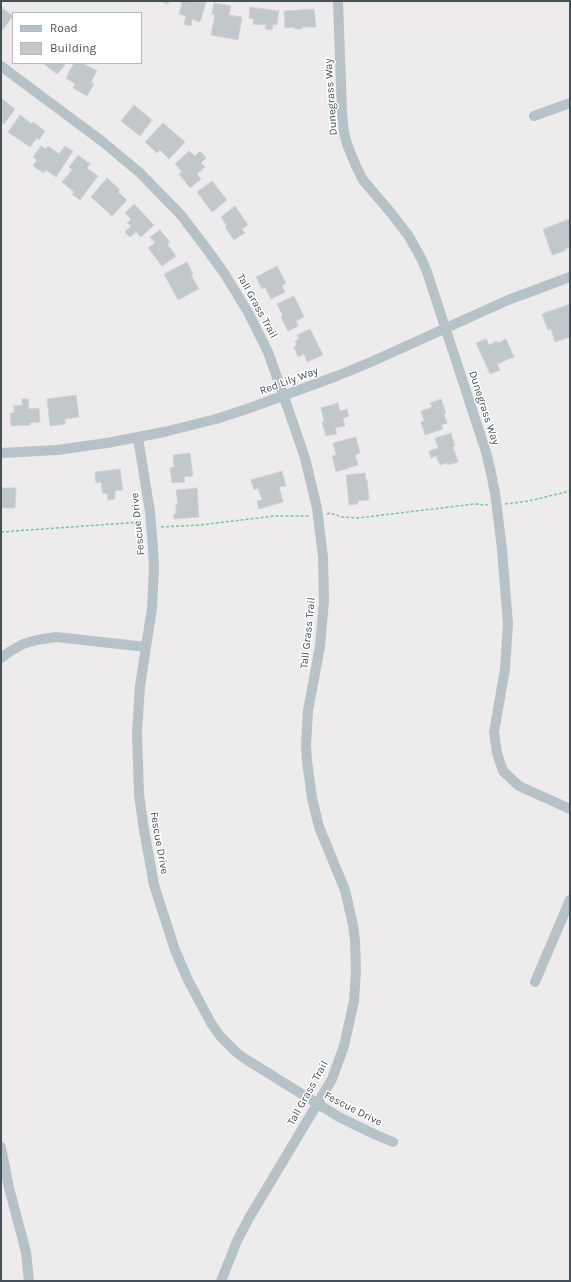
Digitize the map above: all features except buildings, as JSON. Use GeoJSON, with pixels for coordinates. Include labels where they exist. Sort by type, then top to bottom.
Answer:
{"type":"FeatureCollection","features":[{"type":"Feature","properties":{"kind":"street","name":"Dunegrass Way"},"geometry":{"type":"LineString","coordinates":[[338,1],[342,112],[344,132],[349,151],[363,180],[400,224],[414,246],[427,272],[486,452],[494,486],[502,549],[508,624],[505,669],[494,732],[497,753],[503,771],[519,786],[570,809]]}},
{"type":"Feature","properties":{"kind":"street","name":"Tall Grass Trail"},"geometry":{"type":"LineString","coordinates":[[1,66],[73,119],[124,160],[153,186],[194,232],[224,273],[248,312],[268,352],[284,395],[304,458],[318,515],[323,557],[324,601],[320,646],[308,711],[306,746],[307,761],[312,798],[319,827],[345,890],[349,908],[355,941],[356,970],[353,1008],[344,1046],[332,1079],[250,1218],[234,1248],[221,1281]]}},
{"type":"Feature","properties":{"kind":"street"},"geometry":{"type":"LineString","coordinates":[[534,116],[570,103]]}},
{"type":"Feature","properties":{"kind":"street","name":"Red Lily Way"},"geometry":{"type":"LineString","coordinates":[[1,453],[57,450],[138,438],[216,419],[371,362],[508,300],[570,278]]}},
{"type":"Feature","properties":{"kind":"street","name":"Fescue Drive"},"geometry":{"type":"LineString","coordinates":[[138,438],[151,524],[153,548],[153,587],[150,625],[140,686],[137,733],[137,765],[141,809],[154,885],[175,950],[201,1006],[211,1023],[228,1045],[246,1060],[317,1105],[359,1127],[393,1142]]}},
{"type":"Feature","properties":{"kind":"street"},"geometry":{"type":"LineString","coordinates":[[1,658],[23,644],[56,637],[146,647]]}},
{"type":"Feature","properties":{"kind":"street"},"geometry":{"type":"LineString","coordinates":[[535,982],[570,900]]}},
{"type":"Feature","properties":{"kind":"street"},"geometry":{"type":"LineString","coordinates":[[1,1146],[9,1188],[26,1252],[29,1281]]}},
{"type":"Feature","properties":{"kind":"path"},"geometry":{"type":"LineString","coordinates":[[1,532],[151,524],[200,525],[274,516],[318,515],[330,513],[342,517],[358,518],[474,504],[496,505],[529,501],[570,491]]}}]}
